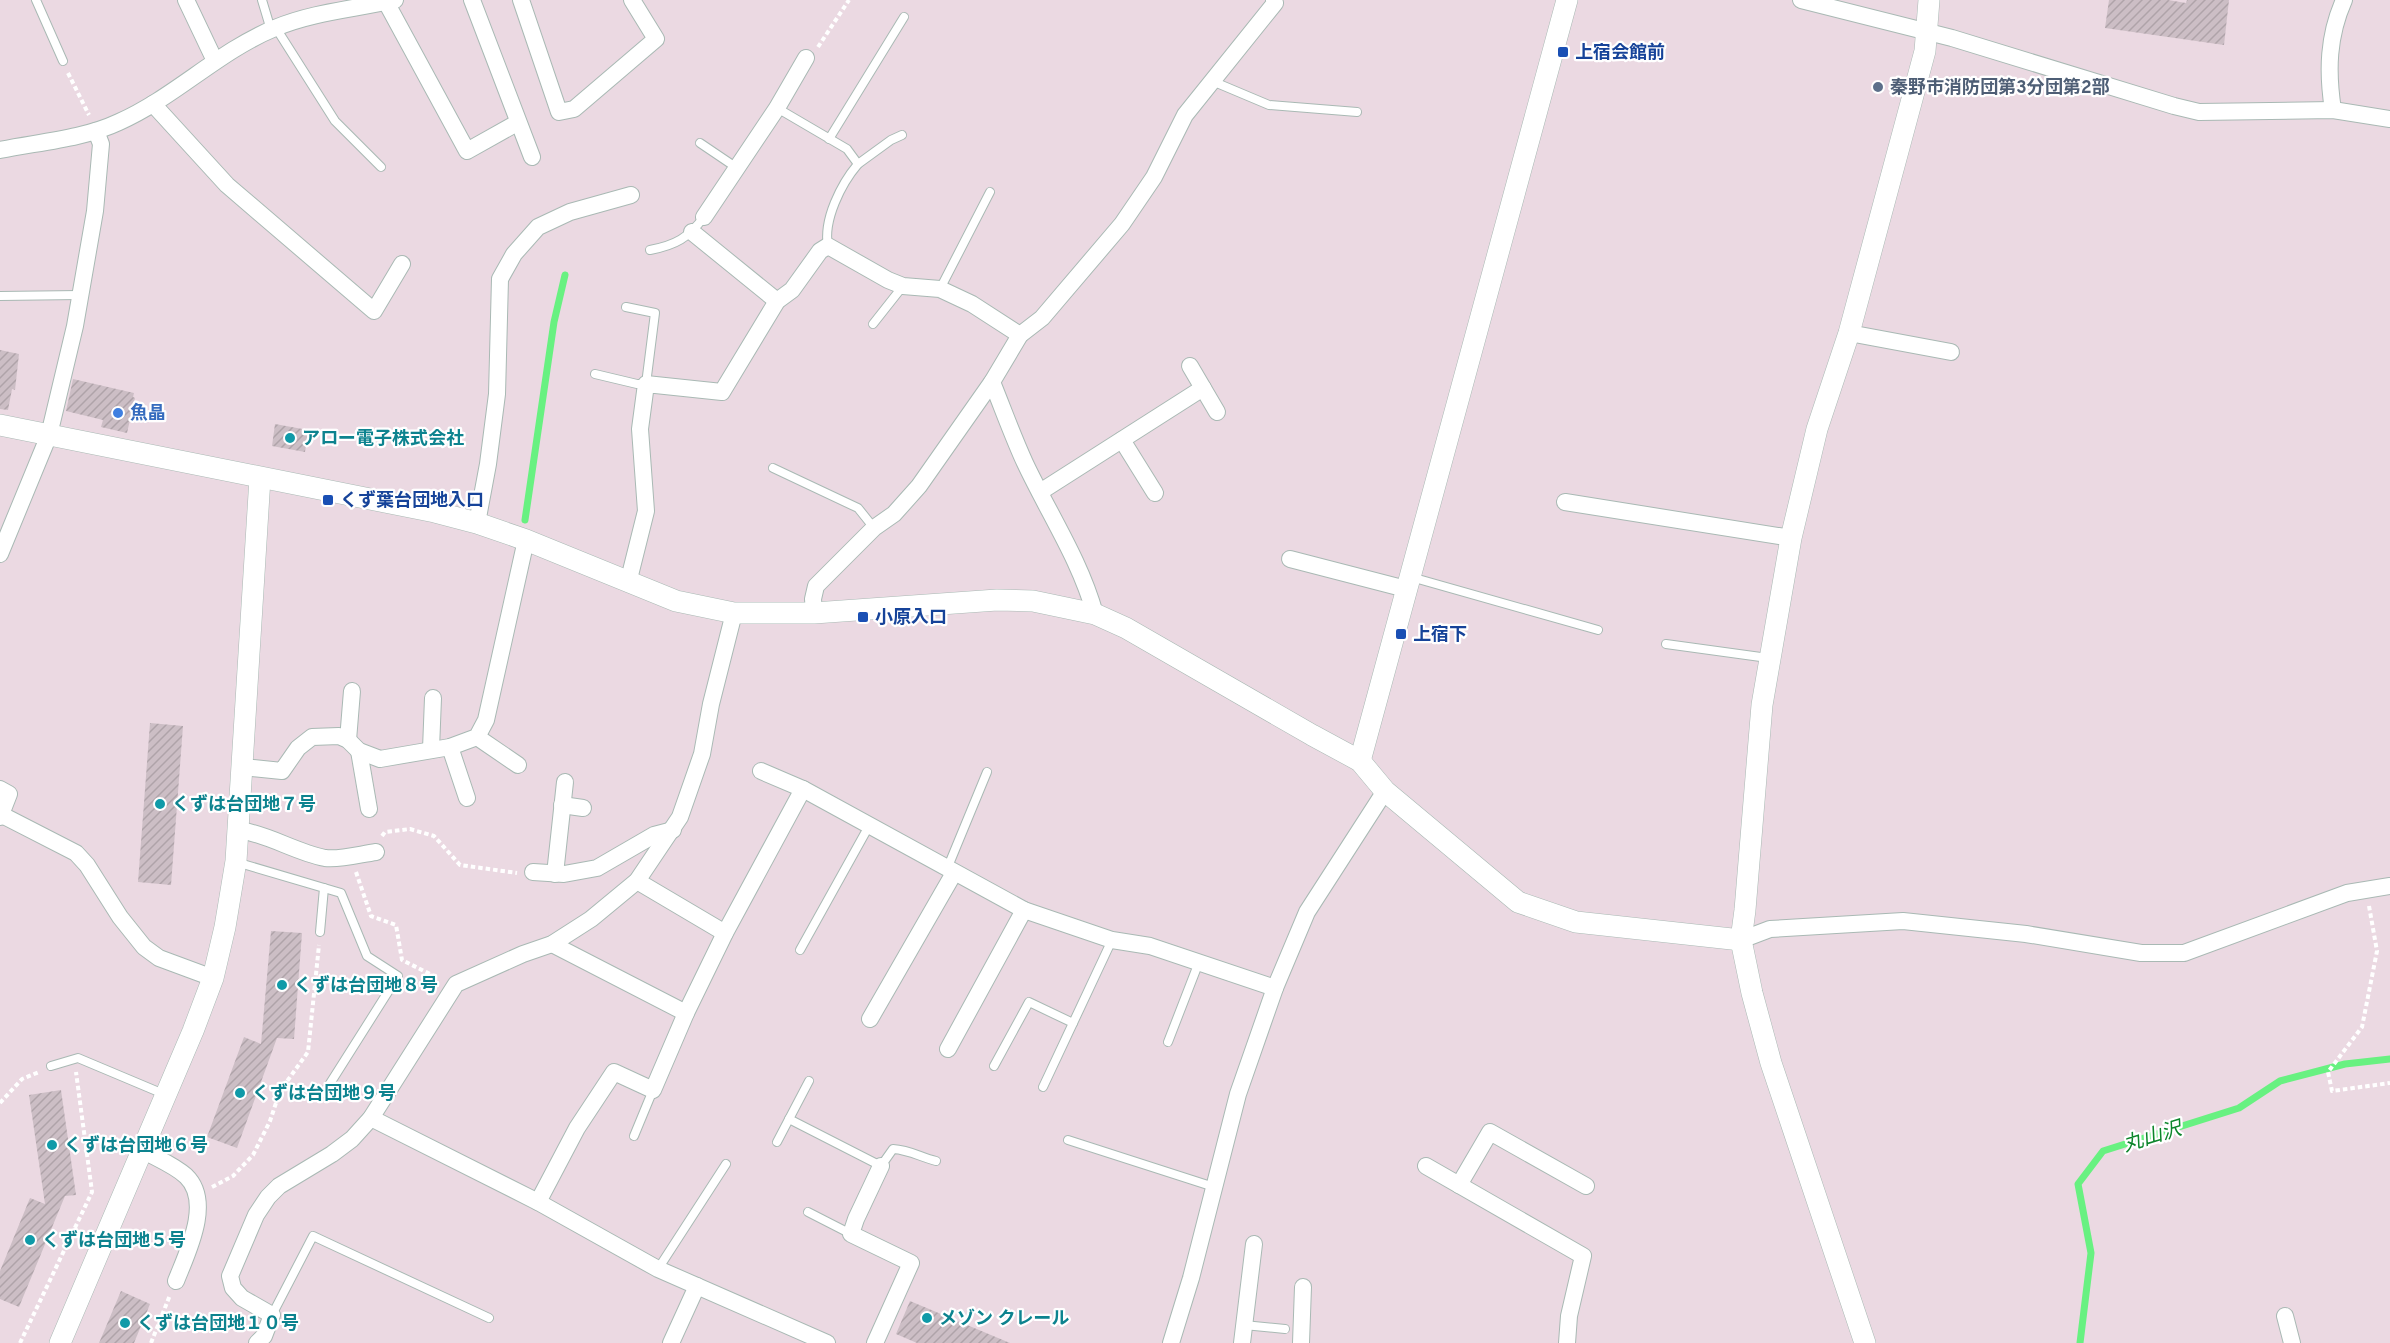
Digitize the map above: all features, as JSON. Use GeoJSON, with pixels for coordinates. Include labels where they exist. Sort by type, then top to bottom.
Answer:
{"type":"FeatureCollection","features":[{"type":"Feature","properties":{"kind":"street"},"geometry":{"type":"LineString","coordinates":[[186,0],[215,61]]}},
{"type":"Feature","properties":{"kind":"street"},"geometry":{"type":"LineString","coordinates":[[472,0],[517,123],[532,157]]}},
{"type":"Feature","properties":{"kind":"street"},"geometry":{"type":"LineString","coordinates":[[521,0],[560,112],[574,109],[656,39],[632,0]]}},
{"type":"Feature","properties":{"kind":"street"},"geometry":{"type":"LineString","coordinates":[[814,613],[813,599],[816,586],[874,528],[894,514],[919,486],[992,382],[1020,335],[1042,318],[1122,224],[1154,177],[1185,115],[1275,3],[1274,0]]}},
{"type":"Feature","properties":{"kind":"street"},"geometry":{"type":"LineString","coordinates":[[1360,761],[1567,0]]}},
{"type":"Feature","properties":{"kind":"street"},"geometry":{"type":"LineString","coordinates":[[1801,0],[1927,31],[2199,112],[2333,110],[2390,119]]}},
{"type":"Feature","properties":{"kind":"street"},"geometry":{"type":"LineString","coordinates":[[1865,1343],[1771,1063],[1752,993],[1741,940],[1762,705],[1791,538],[1817,429],[1850,333],[1925,51],[1929,0]]}},
{"type":"Feature","properties":{"kind":"street"},"geometry":{"type":"LineString","coordinates":[[2333,110],[2328,78],[2330,47],[2344,0]]}},
{"type":"Feature","properties":{"kind":"street"},"geometry":{"type":"LineString","coordinates":[[0,150],[96,131],[120,122],[153,104],[215,61],[273,29],[313,16],[390,1],[467,151],[517,123]]}},
{"type":"Feature","properties":{"kind":"street"},"geometry":{"type":"LineString","coordinates":[[704,217],[777,108],[806,58]]}},
{"type":"Feature","properties":{"kind":"street"},"geometry":{"type":"LineString","coordinates":[[153,104],[227,185],[374,311],[402,264]]}},
{"type":"Feature","properties":{"kind":"street"},"geometry":{"type":"LineString","coordinates":[[0,555],[49,435],[75,326],[95,211],[101,144],[96,131]]}},
{"type":"Feature","properties":{"kind":"street"},"geometry":{"type":"LineString","coordinates":[[477,523],[488,464],[497,394],[500,279],[514,254],[538,227],[570,212],[631,195]]}},
{"type":"Feature","properties":{"kind":"street"},"geometry":{"type":"LineString","coordinates":[[692,232],[777,301]]}},
{"type":"Feature","properties":{"kind":"street"},"geometry":{"type":"LineString","coordinates":[[628,583],[646,511],[640,429],[646,384],[722,392],[777,301],[792,290],[820,251],[828,246],[903,286],[940,289],[972,304],[1020,335]]}},
{"type":"Feature","properties":{"kind":"street"},"geometry":{"type":"LineString","coordinates":[[1850,333],[1952,352]]}},
{"type":"Feature","properties":{"kind":"street"},"geometry":{"type":"LineString","coordinates":[[1190,366],[1217,412]]}},
{"type":"Feature","properties":{"kind":"street"},"geometry":{"type":"LineString","coordinates":[[992,382],[1025,462],[1076,560],[1089,591],[1095,614]]}},
{"type":"Feature","properties":{"kind":"street"},"geometry":{"type":"LineString","coordinates":[[1040,492],[1203,388]]}},
{"type":"Feature","properties":{"kind":"street"},"geometry":{"type":"LineString","coordinates":[[0,425],[435,512],[477,523],[526,540],[676,602],[734,613],[814,613],[997,600],[1033,602],[1095,614],[1126,628],[1360,761],[1385,791],[1518,902],[1576,922],[1741,940],[1770,929],[1903,921],[2026,934],[2140,953],[2184,953],[2347,892],[2390,886]]}},
{"type":"Feature","properties":{"kind":"street"},"geometry":{"type":"LineString","coordinates":[[1122,440],[1155,492]]}},
{"type":"Feature","properties":{"kind":"street"},"geometry":{"type":"LineString","coordinates":[[60,1343],[166,1095],[213,978],[225,927],[239,830],[260,478]]}},
{"type":"Feature","properties":{"kind":"street"},"geometry":{"type":"LineString","coordinates":[[1565,502],[1791,538]]}},
{"type":"Feature","properties":{"kind":"street"},"geometry":{"type":"LineString","coordinates":[[243,767],[282,771],[298,748],[312,738],[327,735],[339,736],[353,746],[380,759],[450,747],[477,737],[486,720],[526,540]]}},
{"type":"Feature","properties":{"kind":"street"},"geometry":{"type":"LineString","coordinates":[[1290,560],[1407,583]]}},
{"type":"Feature","properties":{"kind":"street"},"geometry":{"type":"LineString","coordinates":[[263,1341],[272,1315],[242,1298],[233,1288],[230,1276],[256,1215],[279,1186],[332,1154],[352,1139],[371,1118],[456,984],[523,954],[552,944],[591,919],[637,881],[674,830],[680,817],[702,754],[711,704],[734,613]]}},
{"type":"Feature","properties":{"kind":"street"},"geometry":{"type":"LineString","coordinates":[[352,691],[353,746],[369,809]]}},
{"type":"Feature","properties":{"kind":"street"},"geometry":{"type":"LineString","coordinates":[[431,749],[433,698]]}},
{"type":"Feature","properties":{"kind":"street"},"geometry":{"type":"LineString","coordinates":[[477,737],[518,765]]}},
{"type":"Feature","properties":{"kind":"street"},"geometry":{"type":"LineString","coordinates":[[450,747],[467,798]]}},
{"type":"Feature","properties":{"kind":"street"},"geometry":{"type":"LineString","coordinates":[[761,771],[803,789],[1024,910],[1112,940],[1150,946],[1275,988]]}},
{"type":"Feature","properties":{"kind":"street"},"geometry":{"type":"LineString","coordinates":[[555,874],[565,782]]}},
{"type":"Feature","properties":{"kind":"street"},"geometry":{"type":"LineString","coordinates":[[0,789],[9,794],[1,816],[76,853],[87,865],[120,917],[144,947],[159,958],[213,978]]}},
{"type":"Feature","properties":{"kind":"street"},"geometry":{"type":"LineString","coordinates":[[538,1202],[577,1128],[614,1072],[653,1090],[724,933],[803,789]]}},
{"type":"Feature","properties":{"kind":"street"},"geometry":{"type":"LineString","coordinates":[[1171,1343],[1238,1094],[1275,988],[1307,912],[1385,791]]}},
{"type":"Feature","properties":{"kind":"street"},"geometry":{"type":"LineString","coordinates":[[562,805],[583,808]]}},
{"type":"Feature","properties":{"kind":"street"},"geometry":{"type":"LineString","coordinates":[[239,830],[327,858],[372,852]]}},
{"type":"Feature","properties":{"kind":"street"},"geometry":{"type":"LineString","coordinates":[[533,872],[564,874],[597,868],[654,835],[674,830]]}},
{"type":"Feature","properties":{"kind":"street"},"geometry":{"type":"LineString","coordinates":[[870,1019],[951,871]]}},
{"type":"Feature","properties":{"kind":"street"},"geometry":{"type":"LineString","coordinates":[[637,881],[724,933]]}},
{"type":"Feature","properties":{"kind":"street"},"geometry":{"type":"LineString","coordinates":[[948,1049],[1024,910]]}},
{"type":"Feature","properties":{"kind":"street"},"geometry":{"type":"LineString","coordinates":[[552,944],[686,1013]]}},
{"type":"Feature","properties":{"kind":"street"},"geometry":{"type":"LineString","coordinates":[[371,1118],[538,1202],[658,1269],[827,1343]]}},
{"type":"Feature","properties":{"kind":"street"},"geometry":{"type":"LineString","coordinates":[[1459,1185],[1490,1132],[1586,1186]]}},
{"type":"Feature","properties":{"kind":"street"},"geometry":{"type":"LineString","coordinates":[[142,1150],[188,1177],[195,1193],[198,1214],[195,1231],[176,1281]]}},
{"type":"Feature","properties":{"kind":"street"},"geometry":{"type":"LineString","coordinates":[[877,1342],[910,1263],[851,1234],[881,1166]]}},
{"type":"Feature","properties":{"kind":"street"},"geometry":{"type":"LineString","coordinates":[[1426,1166],[1584,1256],[1569,1316],[1567,1343]]}},
{"type":"Feature","properties":{"kind":"street"},"geometry":{"type":"LineString","coordinates":[[1242,1343],[1254,1244]]}},
{"type":"Feature","properties":{"kind":"street"},"geometry":{"type":"LineString","coordinates":[[671,1343],[697,1286]]}},
{"type":"Feature","properties":{"kind":"street"},"geometry":{"type":"LineString","coordinates":[[1301,1343],[1303,1287]]}},
{"type":"Feature","properties":{"kind":"street"},"geometry":{"type":"LineString","coordinates":[[2285,1316],[2291,1343]]}},
{"type":"Feature","properties":{"kind":"lane"},"geometry":{"type":"LineString","coordinates":[[36,0],[63,61]]}},
{"type":"Feature","properties":{"kind":"lane"},"geometry":{"type":"LineString","coordinates":[[262,0],[273,29],[335,120],[381,167]]}},
{"type":"Feature","properties":{"kind":"lane"},"geometry":{"type":"LineString","coordinates":[[829,139],[904,17]]}},
{"type":"Feature","properties":{"kind":"lane"},"geometry":{"type":"LineString","coordinates":[[1212,81],[1269,105],[1357,112]]}},
{"type":"Feature","properties":{"kind":"lane"},"geometry":{"type":"LineString","coordinates":[[777,108],[847,149],[858,164]]}},
{"type":"Feature","properties":{"kind":"lane"},"geometry":{"type":"LineString","coordinates":[[828,246],[826,233],[836,202],[851,172],[858,164],[891,140],[902,135]]}},
{"type":"Feature","properties":{"kind":"lane"},"geometry":{"type":"LineString","coordinates":[[700,143],[737,168]]}},
{"type":"Feature","properties":{"kind":"lane"},"geometry":{"type":"LineString","coordinates":[[940,289],[990,192]]}},
{"type":"Feature","properties":{"kind":"lane"},"geometry":{"type":"LineString","coordinates":[[650,250],[670,246],[692,232],[704,217]]}},
{"type":"Feature","properties":{"kind":"lane"},"geometry":{"type":"LineString","coordinates":[[873,324],[903,286]]}},
{"type":"Feature","properties":{"kind":"lane"},"geometry":{"type":"LineString","coordinates":[[0,296],[80,295]]}},
{"type":"Feature","properties":{"kind":"lane"},"geometry":{"type":"LineString","coordinates":[[595,374],[646,384],[655,313],[626,307]]}},
{"type":"Feature","properties":{"kind":"lane"},"geometry":{"type":"LineString","coordinates":[[773,468],[858,508],[874,528]]}},
{"type":"Feature","properties":{"kind":"lane"},"geometry":{"type":"LineString","coordinates":[[1407,583],[1598,630]]}},
{"type":"Feature","properties":{"kind":"lane"},"geometry":{"type":"LineString","coordinates":[[1666,644],[1769,658]]}},
{"type":"Feature","properties":{"kind":"lane"},"geometry":{"type":"LineString","coordinates":[[951,871],[987,772]]}},
{"type":"Feature","properties":{"kind":"lane"},"geometry":{"type":"LineString","coordinates":[[800,950],[869,826]]}},
{"type":"Feature","properties":{"kind":"lane"},"geometry":{"type":"LineString","coordinates":[[236,861],[341,893],[367,956],[398,976],[324,1093]]}},
{"type":"Feature","properties":{"kind":"lane"},"geometry":{"type":"LineString","coordinates":[[320,932],[324,888]]}},
{"type":"Feature","properties":{"kind":"lane"},"geometry":{"type":"LineString","coordinates":[[1043,1087],[1112,940]]}},
{"type":"Feature","properties":{"kind":"lane"},"geometry":{"type":"LineString","coordinates":[[1168,1042],[1199,962]]}},
{"type":"Feature","properties":{"kind":"lane"},"geometry":{"type":"LineString","coordinates":[[994,1066],[1029,1002],[1073,1023]]}},
{"type":"Feature","properties":{"kind":"lane"},"geometry":{"type":"LineString","coordinates":[[51,1066],[78,1058],[166,1095]]}},
{"type":"Feature","properties":{"kind":"lane"},"geometry":{"type":"LineString","coordinates":[[777,1142],[809,1081]]}},
{"type":"Feature","properties":{"kind":"lane"},"geometry":{"type":"LineString","coordinates":[[634,1136],[653,1090]]}},
{"type":"Feature","properties":{"kind":"lane"},"geometry":{"type":"LineString","coordinates":[[789,1119],[881,1166],[893,1149],[909,1150],[923,1158],[936,1161]]}},
{"type":"Feature","properties":{"kind":"lane"},"geometry":{"type":"LineString","coordinates":[[1068,1140],[1214,1187]]}},
{"type":"Feature","properties":{"kind":"lane"},"geometry":{"type":"LineString","coordinates":[[658,1269],[726,1164]]}},
{"type":"Feature","properties":{"kind":"lane"},"geometry":{"type":"LineString","coordinates":[[808,1212],[851,1234]]}},
{"type":"Feature","properties":{"kind":"lane"},"geometry":{"type":"LineString","coordinates":[[272,1315],[313,1236],[489,1318]]}},
{"type":"Feature","properties":{"kind":"lane"},"geometry":{"type":"LineString","coordinates":[[1244,1325],[1285,1329]]}},
{"type":"Feature","properties":{"kind":"path"},"geometry":{"type":"LineString","coordinates":[[806,58],[812,57],[849,0]]}},
{"type":"Feature","properties":{"kind":"path"},"geometry":{"type":"LineString","coordinates":[[63,61],[96,131]]}},
{"type":"Feature","properties":{"kind":"path"},"geometry":{"type":"LineString","coordinates":[[372,852],[385,832],[410,829],[434,836],[460,865],[528,875],[533,872]]}},
{"type":"Feature","properties":{"kind":"path"},"geometry":{"type":"LineString","coordinates":[[351,855],[371,916],[396,925],[402,960],[454,987]]}},
{"type":"Feature","properties":{"kind":"path"},"geometry":{"type":"LineString","coordinates":[[2367,889],[2377,951],[2362,1027],[2328,1072],[2332,1091],[2390,1083]]}},
{"type":"Feature","properties":{"kind":"path"},"geometry":{"type":"LineString","coordinates":[[195,1193],[233,1176],[253,1155],[270,1121],[280,1091],[308,1052],[320,932]]}},
{"type":"Feature","properties":{"kind":"path"},"geometry":{"type":"LineString","coordinates":[[20,1343],[92,1192],[74,1060]]}},
{"type":"Feature","properties":{"kind":"path"},"geometry":{"type":"LineString","coordinates":[[0,1103],[22,1079],[51,1066]]}},
{"type":"Feature","properties":{"kind":"path"},"geometry":{"type":"LineString","coordinates":[[151,1343],[176,1281]]}},
{"type":"Feature","properties":{"kind":"building"},"geometry":{"type":"Polygon","coordinates":[[[2109,0],[2168,0],[2186,3],[2187,0],[2229,0],[2224,45],[2105,28],[2109,0]]]}},
{"type":"Feature","properties":{"kind":"building"},"geometry":{"type":"Polygon","coordinates":[[[0,350],[19,354],[15,390],[12,389],[8,410],[0,409],[0,350]]]}},
{"type":"Feature","properties":{"kind":"building"},"geometry":{"type":"Polygon","coordinates":[[[73,379],[134,393],[135,398],[127,433],[101,427],[103,420],[66,411],[73,379]]]}},
{"type":"Feature","properties":{"kind":"building","name":"アロー電子株式会社"},"geometry":{"type":"Polygon","coordinates":[[[275,424],[308,430],[305,452],[272,446],[275,424]]]}},
{"type":"Feature","properties":{"kind":"building","name":"くずは台団地７号"},"geometry":{"type":"Polygon","coordinates":[[[150,723],[183,726],[171,885],[138,882],[150,723]]]}},
{"type":"Feature","properties":{"kind":"building"},"geometry":{"type":"Polygon","coordinates":[[[271,931],[302,933],[294,1039],[277,1038],[237,1148],[207,1137],[244,1037],[261,1044],[271,931]]]}},
{"type":"Feature","properties":{"kind":"building"},"geometry":{"type":"Polygon","coordinates":[[[61,1090],[76,1195],[65,1196],[19,1307],[0,1299],[0,1271],[30,1198],[45,1204],[29,1095],[61,1090]]]}},
{"type":"Feature","properties":{"kind":"building","name":"くずは台団地１０号"},"geometry":{"type":"Polygon","coordinates":[[[121,1291],[150,1304],[134,1343],[99,1343],[121,1291]]]}},
{"type":"Feature","properties":{"kind":"building","name":"メゾン クレール"},"geometry":{"type":"Polygon","coordinates":[[[910,1301],[1010,1343],[917,1343],[896,1334],[910,1301]]]}},
{"type":"Feature","properties":{"kind":"waterway"},"geometry":{"type":"LineString","coordinates":[[525,520],[554,322],[565,275]]}},
{"type":"Feature","properties":{"kind":"waterway","name":"丸山沢"},"geometry":{"type":"LineString","coordinates":[[2080,1343],[2091,1253],[2078,1184],[2103,1151],[2239,1108],[2280,1081],[2345,1064],[2390,1059]]}},
{"type":"Feature","properties":{"kind":"place","name":"上宿会館前"},"geometry":{"type":"Point","coordinates":[1563,52]}},
{"type":"Feature","properties":{"kind":"place","name":"秦野市消防団第3分団第2部"},"geometry":{"type":"Point","coordinates":[1878,87]}},
{"type":"Feature","properties":{"kind":"place","name":"魚晶"},"geometry":{"type":"Point","coordinates":[118,413]}},
{"type":"Feature","properties":{"kind":"place","name":"アロー電子株式会社"},"geometry":{"type":"Point","coordinates":[290,438]}},
{"type":"Feature","properties":{"kind":"place","name":"くず葉台団地入口"},"geometry":{"type":"Point","coordinates":[328,500]}},
{"type":"Feature","properties":{"kind":"place","name":"小原入口"},"geometry":{"type":"Point","coordinates":[863,617]}},
{"type":"Feature","properties":{"kind":"place","name":"上宿下"},"geometry":{"type":"Point","coordinates":[1401,634]}},
{"type":"Feature","properties":{"kind":"place","name":"くずは台団地７号"},"geometry":{"type":"Point","coordinates":[160,804]}},
{"type":"Feature","properties":{"kind":"place","name":"くずは台団地８号"},"geometry":{"type":"Point","coordinates":[282,985]}},
{"type":"Feature","properties":{"kind":"place","name":"くずは台団地９号"},"geometry":{"type":"Point","coordinates":[240,1093]}},
{"type":"Feature","properties":{"kind":"place","name":"くずは台団地６号"},"geometry":{"type":"Point","coordinates":[52,1145]}},
{"type":"Feature","properties":{"kind":"place","name":"くずは台団地５号"},"geometry":{"type":"Point","coordinates":[30,1240]}},
{"type":"Feature","properties":{"kind":"place","name":"メゾン クレール"},"geometry":{"type":"Point","coordinates":[927,1318]}},
{"type":"Feature","properties":{"kind":"place","name":"くずは台団地１０号"},"geometry":{"type":"Point","coordinates":[125,1323]}}]}
